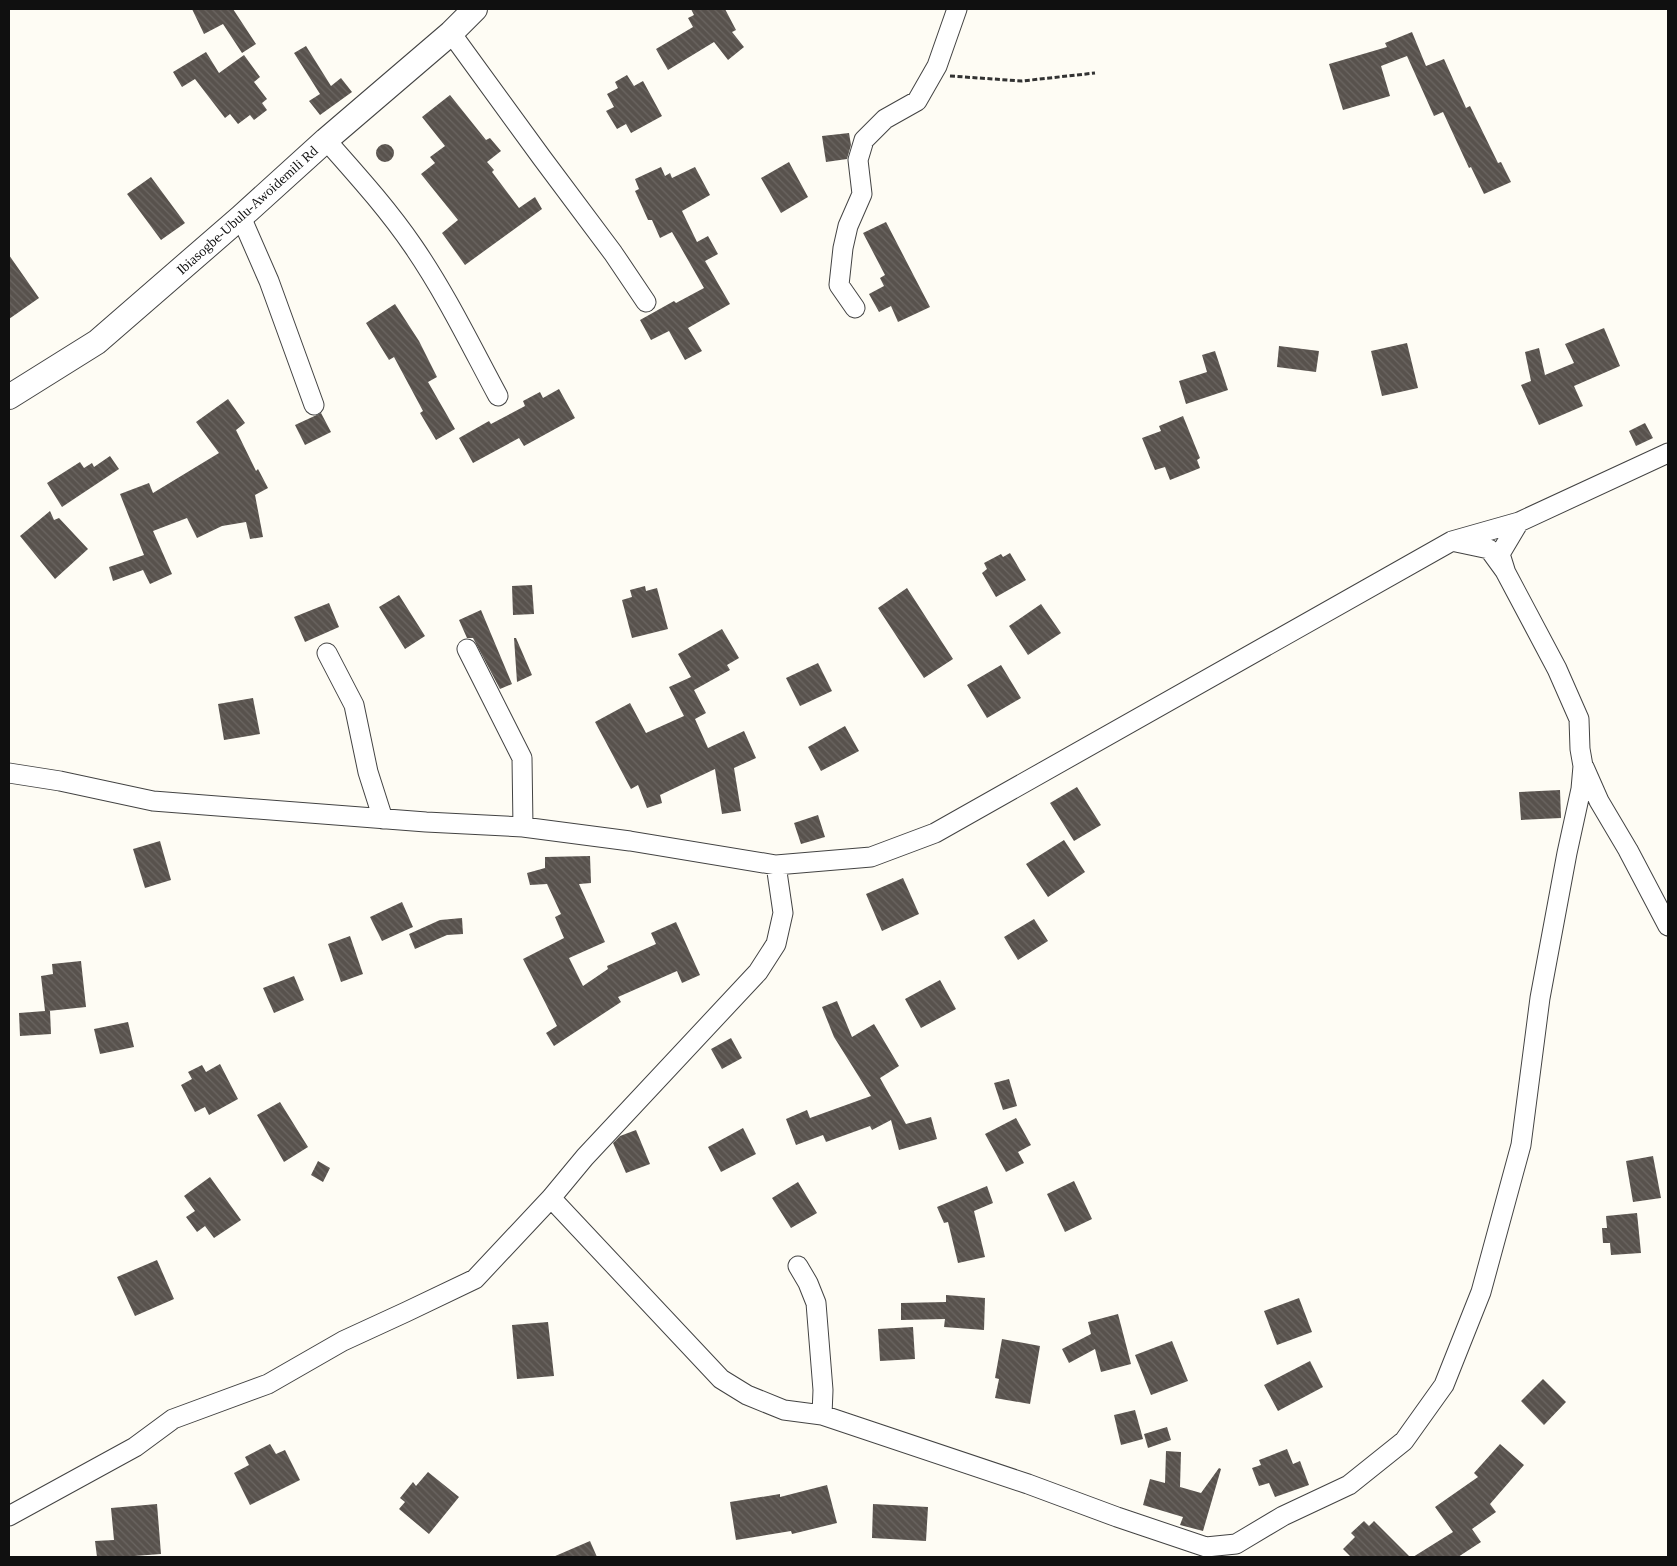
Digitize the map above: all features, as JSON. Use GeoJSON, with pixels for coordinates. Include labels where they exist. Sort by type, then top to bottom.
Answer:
{"type":"FeatureCollection","features":[{"type":"Feature","properties":{"kind":"street","name":"Ibiasogbe-Ubulu-Awoidemili Rd"},"geometry":{"type":"LineString","coordinates":[[9,397],[97,342],[241,217],[326,140],[451,33],[475,9]]}},
{"type":"Feature","properties":{"kind":"street"},"geometry":{"type":"LineString","coordinates":[[855,308],[839,285],[843,248],[848,226],[862,194],[858,160],[864,140],[885,119],[917,102],[937,66],[957,9]]}},
{"type":"Feature","properties":{"kind":"street"},"geometry":{"type":"LineString","coordinates":[[451,33],[614,253],[646,302]]}},
{"type":"Feature","properties":{"kind":"street"},"geometry":{"type":"LineString","coordinates":[[326,140],[372,192],[413,246],[440,288],[498,396]]}},
{"type":"Feature","properties":{"kind":"street"},"geometry":{"type":"LineString","coordinates":[[241,217],[269,281],[314,405]]}},
{"type":"Feature","properties":{"kind":"street"},"geometry":{"type":"LineString","coordinates":[[9,773],[60,781],[153,801],[523,828],[630,841],[776,865],[871,857],[935,833],[1452,541],[1519,522],[1668,453]]}},
{"type":"Feature","properties":{"kind":"street"},"geometry":{"type":"LineString","coordinates":[[1505,571],[1500,554],[1519,522]]}},
{"type":"Feature","properties":{"kind":"street"},"geometry":{"type":"LineString","coordinates":[[1452,541],[1489,549],[1505,571],[1557,669],[1579,719],[1580,749],[1583,766],[1598,801],[1628,850],[1668,926]]}},
{"type":"Feature","properties":{"kind":"street"},"geometry":{"type":"LineString","coordinates":[[467,649],[522,758],[523,828]]}},
{"type":"Feature","properties":{"kind":"street"},"geometry":{"type":"LineString","coordinates":[[327,652],[354,705],[368,772],[383,819]]}},
{"type":"Feature","properties":{"kind":"street"},"geometry":{"type":"LineString","coordinates":[[551,1198],[722,1379],[747,1395],[784,1410],[822,1415],[1028,1484],[1206,1547],[1236,1544],[1283,1516],[1350,1485],[1404,1441],[1444,1385],[1481,1292],[1518,1155],[1540,998],[1581,789],[1583,766]]}},
{"type":"Feature","properties":{"kind":"street"},"geometry":{"type":"LineString","coordinates":[[9,1516],[135,1446],[173,1419],[268,1384],[343,1341],[475,1279],[758,972],[776,944],[783,913],[776,865]]}},
{"type":"Feature","properties":{"kind":"street"},"geometry":{"type":"LineString","coordinates":[[798,1266],[808,1283],[816,1303],[823,1390],[822,1415]]}},
{"type":"Feature","properties":{"kind":"path"},"geometry":{"type":"LineString","coordinates":[[932,75],[1022,81],[1095,73]]}},
{"type":"Feature","properties":{"kind":"building"},"geometry":{"type":"Polygon","coordinates":[[[192,9],[233,9],[256,44],[242,53],[223,24],[204,34],[192,9]]]}},
{"type":"Feature","properties":{"kind":"building"},"geometry":{"type":"Polygon","coordinates":[[[691,9],[725,9],[736,30],[732,32],[744,47],[728,60],[714,42],[668,70],[656,49],[693,27],[688,18],[694,15],[691,9]]]}},
{"type":"Feature","properties":{"kind":"building"},"geometry":{"type":"Polygon","coordinates":[[[1412,32],[1426,66],[1444,59],[1466,108],[1470,106],[1498,163],[1501,162],[1511,182],[1484,194],[1471,167],[1469,168],[1443,112],[1434,116],[1407,56],[1381,66],[1390,96],[1343,110],[1329,64],[1387,47],[1385,43],[1412,32]]]}},
{"type":"Feature","properties":{"kind":"building"},"geometry":{"type":"Polygon","coordinates":[[[306,46],[331,86],[341,78],[352,92],[320,115],[309,101],[320,94],[294,53],[306,46]]]}},
{"type":"Feature","properties":{"kind":"building"},"geometry":{"type":"Polygon","coordinates":[[[206,52],[219,73],[244,55],[260,77],[254,82],[267,99],[262,103],[267,110],[254,120],[250,115],[238,124],[230,114],[225,118],[195,79],[182,87],[173,72],[206,52]]]}},
{"type":"Feature","properties":{"kind":"building"},"geometry":{"type":"Polygon","coordinates":[[[627,75],[634,86],[643,81],[662,116],[631,133],[626,124],[617,129],[606,111],[614,107],[607,94],[618,88],[615,82],[627,75]]]}},
{"type":"Feature","properties":{"kind":"building"},"geometry":{"type":"Polygon","coordinates":[[[450,95],[486,140],[490,138],[501,151],[487,162],[494,170],[492,172],[519,208],[535,197],[542,209],[465,265],[442,233],[458,220],[421,174],[435,163],[430,157],[445,146],[422,117],[450,95]]]}},
{"type":"Feature","properties":{"kind":"building"},"geometry":{"type":"Polygon","coordinates":[[[849,133],[851,145],[847,159],[826,162],[822,136],[849,133]]]}},
{"type":"Feature","properties":{"kind":"building"},"geometry":{"type":"Polygon","coordinates":[[[381,144],[389,144],[394,149],[392,160],[381,162],[376,157],[376,149],[381,144]]]}},
{"type":"Feature","properties":{"kind":"building"},"geometry":{"type":"Polygon","coordinates":[[[789,162],[808,197],[781,213],[761,178],[789,162]]]}},
{"type":"Feature","properties":{"kind":"building"},"geometry":{"type":"Polygon","coordinates":[[[661,167],[665,176],[670,173],[672,178],[695,167],[710,195],[682,211],[697,242],[708,236],[718,254],[705,261],[730,304],[688,328],[702,351],[685,360],[669,331],[651,340],[640,320],[674,301],[676,303],[704,288],[672,232],[660,238],[652,220],[648,220],[635,191],[639,189],[635,179],[661,167]]]}},
{"type":"Feature","properties":{"kind":"building"},"geometry":{"type":"Polygon","coordinates":[[[151,177],[185,223],[161,240],[127,194],[151,177]]]}},
{"type":"Feature","properties":{"kind":"building"},"geometry":{"type":"Polygon","coordinates":[[[886,222],[930,307],[898,322],[891,306],[879,312],[869,294],[884,286],[880,278],[885,275],[863,233],[886,222]]]}},
{"type":"Feature","properties":{"kind":"building"},"geometry":{"type":"Polygon","coordinates":[[[9,255],[39,298],[9,319],[9,255]]]}},
{"type":"Feature","properties":{"kind":"building"},"geometry":{"type":"Polygon","coordinates":[[[395,304],[419,341],[437,377],[428,382],[455,429],[436,440],[420,413],[423,411],[394,357],[389,360],[366,323],[395,304]]]}},
{"type":"Feature","properties":{"kind":"building"},"geometry":{"type":"Polygon","coordinates":[[[1604,328],[1620,366],[1574,386],[1583,406],[1539,425],[1521,385],[1531,381],[1525,352],[1539,348],[1545,375],[1574,363],[1565,344],[1604,328]]]}},
{"type":"Feature","properties":{"kind":"building"},"geometry":{"type":"Polygon","coordinates":[[[1407,343],[1418,388],[1382,396],[1371,351],[1407,343]]]}},
{"type":"Feature","properties":{"kind":"building"},"geometry":{"type":"Polygon","coordinates":[[[1279,346],[1319,351],[1316,372],[1277,367],[1279,346]]]}},
{"type":"Feature","properties":{"kind":"building"},"geometry":{"type":"Polygon","coordinates":[[[1215,351],[1228,390],[1186,404],[1179,381],[1207,372],[1202,355],[1215,351]]]}},
{"type":"Feature","properties":{"kind":"building"},"geometry":{"type":"Polygon","coordinates":[[[559,389],[575,418],[524,446],[519,438],[473,463],[459,438],[489,421],[491,424],[525,406],[523,401],[540,392],[543,398],[559,389]]]}},
{"type":"Feature","properties":{"kind":"building"},"geometry":{"type":"Polygon","coordinates":[[[228,399],[245,423],[236,430],[256,471],[258,469],[268,488],[255,495],[263,537],[250,539],[246,522],[222,526],[197,538],[187,518],[153,531],[172,574],[150,584],[143,570],[113,581],[109,567],[144,555],[120,494],[149,483],[153,493],[219,453],[196,422],[228,399]]]}},
{"type":"Feature","properties":{"kind":"building"},"geometry":{"type":"Polygon","coordinates":[[[321,413],[331,432],[305,445],[295,425],[321,413]]]}},
{"type":"Feature","properties":{"kind":"building"},"geometry":{"type":"Polygon","coordinates":[[[1183,416],[1200,458],[1197,460],[1200,468],[1170,480],[1165,467],[1155,470],[1142,438],[1161,431],[1159,426],[1183,416]]]}},
{"type":"Feature","properties":{"kind":"building"},"geometry":{"type":"Polygon","coordinates":[[[1645,423],[1653,438],[1636,446],[1629,431],[1645,423]]]}},
{"type":"Feature","properties":{"kind":"building"},"geometry":{"type":"Polygon","coordinates":[[[110,456],[119,469],[62,507],[47,483],[80,462],[84,468],[92,463],[94,467],[110,456]]]}},
{"type":"Feature","properties":{"kind":"building"},"geometry":{"type":"Polygon","coordinates":[[[50,511],[54,520],[59,518],[88,549],[55,579],[20,536],[50,511]]]}},
{"type":"Feature","properties":{"kind":"building"},"geometry":{"type":"Polygon","coordinates":[[[1010,553],[1026,580],[996,597],[982,573],[987,569],[984,563],[1001,554],[1003,557],[1010,553]]]}},
{"type":"Feature","properties":{"kind":"building"},"geometry":{"type":"Polygon","coordinates":[[[532,585],[534,614],[513,615],[512,586],[532,585]]]}},
{"type":"Feature","properties":{"kind":"building"},"geometry":{"type":"Polygon","coordinates":[[[645,586],[646,591],[657,588],[668,629],[632,638],[622,600],[632,597],[630,590],[645,586]]]}},
{"type":"Feature","properties":{"kind":"building"},"geometry":{"type":"Polygon","coordinates":[[[907,588],[953,659],[924,678],[878,608],[907,588]]]}},
{"type":"Feature","properties":{"kind":"building"},"geometry":{"type":"Polygon","coordinates":[[[399,595],[425,636],[405,649],[379,607],[399,595]]]}},
{"type":"Feature","properties":{"kind":"building"},"geometry":{"type":"Polygon","coordinates":[[[329,603],[339,627],[305,642],[294,617],[329,603]]]}},
{"type":"Feature","properties":{"kind":"building"},"geometry":{"type":"Polygon","coordinates":[[[1041,604],[1061,633],[1028,655],[1009,626],[1041,604]]]}},
{"type":"Feature","properties":{"kind":"building"},"geometry":{"type":"Polygon","coordinates":[[[481,610],[512,684],[500,689],[473,638],[467,638],[459,620],[481,610]]]}},
{"type":"Feature","properties":{"kind":"building"},"geometry":{"type":"Polygon","coordinates":[[[722,629],[739,658],[727,665],[730,670],[694,690],[706,713],[695,719],[708,748],[744,731],[756,758],[734,768],[741,811],[722,814],[715,769],[660,795],[662,803],[647,808],[638,785],[631,789],[595,722],[630,703],[646,733],[684,716],[669,687],[691,677],[678,654],[722,629]]]}},
{"type":"Feature","properties":{"kind":"building"},"geometry":{"type":"Polygon","coordinates":[[[514,638],[516,638],[532,675],[517,682],[514,638]]]}},
{"type":"Feature","properties":{"kind":"building"},"geometry":{"type":"Polygon","coordinates":[[[818,663],[832,691],[800,706],[786,678],[818,663]]]}},
{"type":"Feature","properties":{"kind":"building"},"geometry":{"type":"Polygon","coordinates":[[[1001,665],[1021,698],[987,718],[967,685],[1001,665]]]}},
{"type":"Feature","properties":{"kind":"building"},"geometry":{"type":"Polygon","coordinates":[[[253,698],[260,734],[224,740],[218,704],[253,698]]]}},
{"type":"Feature","properties":{"kind":"building"},"geometry":{"type":"Polygon","coordinates":[[[845,726],[859,751],[821,771],[808,747],[845,726]]]}},
{"type":"Feature","properties":{"kind":"building"},"geometry":{"type":"Polygon","coordinates":[[[1077,787],[1101,825],[1074,841],[1050,803],[1077,787]]]}},
{"type":"Feature","properties":{"kind":"building"},"geometry":{"type":"Polygon","coordinates":[[[1560,790],[1561,818],[1521,820],[1519,792],[1560,790]]]}},
{"type":"Feature","properties":{"kind":"building"},"geometry":{"type":"Polygon","coordinates":[[[818,815],[825,837],[801,844],[794,823],[818,815]]]}},
{"type":"Feature","properties":{"kind":"building"},"geometry":{"type":"Polygon","coordinates":[[[1064,840],[1085,872],[1048,897],[1026,864],[1064,840]]]}},
{"type":"Feature","properties":{"kind":"building"},"geometry":{"type":"Polygon","coordinates":[[[160,841],[171,880],[145,888],[133,849],[160,841]]]}},
{"type":"Feature","properties":{"kind":"building"},"geometry":{"type":"Polygon","coordinates":[[[590,856],[591,883],[579,884],[605,942],[569,958],[583,986],[608,969],[607,966],[656,944],[651,933],[676,922],[700,975],[682,983],[677,971],[618,997],[621,1002],[554,1046],[546,1033],[557,1026],[523,959],[564,938],[555,917],[561,914],[547,884],[530,885],[527,873],[545,868],[545,857],[590,856]]]}},
{"type":"Feature","properties":{"kind":"building"},"geometry":{"type":"Polygon","coordinates":[[[903,878],[919,914],[882,931],[866,894],[903,878]]]}},
{"type":"Feature","properties":{"kind":"building"},"geometry":{"type":"Polygon","coordinates":[[[402,902],[413,927],[382,941],[370,917],[402,902]]]}},
{"type":"Feature","properties":{"kind":"building"},"geometry":{"type":"Polygon","coordinates":[[[462,918],[463,934],[447,935],[415,949],[409,934],[440,920],[462,918]]]}},
{"type":"Feature","properties":{"kind":"building"},"geometry":{"type":"Polygon","coordinates":[[[1034,919],[1048,941],[1018,960],[1004,937],[1034,919]]]}},
{"type":"Feature","properties":{"kind":"building"},"geometry":{"type":"Polygon","coordinates":[[[350,936],[363,974],[341,982],[328,944],[350,936]]]}},
{"type":"Feature","properties":{"kind":"building"},"geometry":{"type":"Polygon","coordinates":[[[81,961],[86,1007],[48,1011],[50,1011],[51,1034],[20,1036],[19,1013],[45,1011],[41,976],[53,974],[52,964],[81,961]]]}},
{"type":"Feature","properties":{"kind":"building"},"geometry":{"type":"Polygon","coordinates":[[[294,976],[304,1000],[274,1013],[263,988],[294,976]]]}},
{"type":"Feature","properties":{"kind":"building"},"geometry":{"type":"Polygon","coordinates":[[[940,980],[956,1009],[921,1028],[905,999],[940,980]]]}},
{"type":"Feature","properties":{"kind":"building"},"geometry":{"type":"Polygon","coordinates":[[[837,1001],[852,1037],[874,1024],[899,1066],[880,1078],[906,1124],[931,1117],[937,1139],[899,1150],[891,1120],[872,1130],[870,1126],[826,1142],[823,1135],[796,1145],[786,1119],[807,1110],[810,1118],[871,1096],[834,1037],[822,1007],[837,1001]]]}},
{"type":"Feature","properties":{"kind":"building"},"geometry":{"type":"Polygon","coordinates":[[[128,1022],[134,1047],[100,1054],[94,1029],[128,1022]]]}},
{"type":"Feature","properties":{"kind":"building"},"geometry":{"type":"Polygon","coordinates":[[[731,1038],[742,1058],[722,1069],[711,1049],[731,1038]]]}},
{"type":"Feature","properties":{"kind":"building"},"geometry":{"type":"Polygon","coordinates":[[[220,1064],[238,1099],[209,1115],[205,1107],[195,1112],[181,1085],[192,1079],[188,1072],[202,1065],[206,1072],[220,1064]]]}},
{"type":"Feature","properties":{"kind":"building"},"geometry":{"type":"Polygon","coordinates":[[[1009,1079],[1017,1106],[1003,1110],[994,1083],[1009,1079]]]}},
{"type":"Feature","properties":{"kind":"building"},"geometry":{"type":"Polygon","coordinates":[[[280,1102],[308,1147],[284,1162],[257,1115],[280,1102]]]}},
{"type":"Feature","properties":{"kind":"building"},"geometry":{"type":"Polygon","coordinates":[[[1016,1118],[1031,1145],[1018,1152],[1024,1163],[1006,1172],[985,1134],[1016,1118]]]}},
{"type":"Feature","properties":{"kind":"building"},"geometry":{"type":"Polygon","coordinates":[[[743,1128],[756,1154],[721,1172],[708,1147],[743,1128]]]}},
{"type":"Feature","properties":{"kind":"building"},"geometry":{"type":"Polygon","coordinates":[[[636,1130],[650,1164],[626,1173],[613,1143],[620,1136],[636,1130]]]}},
{"type":"Feature","properties":{"kind":"building"},"geometry":{"type":"Polygon","coordinates":[[[1653,1156],[1661,1198],[1633,1202],[1626,1161],[1653,1156]]]}},
{"type":"Feature","properties":{"kind":"building"},"geometry":{"type":"Polygon","coordinates":[[[318,1161],[330,1168],[323,1182],[311,1175],[318,1161]]]}},
{"type":"Feature","properties":{"kind":"building"},"geometry":{"type":"Polygon","coordinates":[[[210,1177],[241,1220],[214,1238],[205,1226],[197,1232],[186,1217],[195,1211],[184,1196],[210,1177]]]}},
{"type":"Feature","properties":{"kind":"building"},"geometry":{"type":"Polygon","coordinates":[[[1074,1181],[1092,1219],[1065,1232],[1047,1194],[1074,1181]]]}},
{"type":"Feature","properties":{"kind":"building"},"geometry":{"type":"Polygon","coordinates":[[[798,1182],[817,1213],[791,1228],[772,1198],[798,1182]]]}},
{"type":"Feature","properties":{"kind":"building"},"geometry":{"type":"Polygon","coordinates":[[[987,1186],[993,1203],[974,1211],[985,1257],[958,1263],[948,1222],[944,1223],[937,1207],[987,1186]]]}},
{"type":"Feature","properties":{"kind":"building"},"geometry":{"type":"Polygon","coordinates":[[[1637,1213],[1641,1253],[1611,1255],[1610,1243],[1603,1243],[1602,1228],[1607,1228],[1606,1216],[1637,1213]]]}},
{"type":"Feature","properties":{"kind":"building"},"geometry":{"type":"Polygon","coordinates":[[[157,1260],[174,1299],[135,1316],[117,1277],[157,1260]]]}},
{"type":"Feature","properties":{"kind":"building"},"geometry":{"type":"Polygon","coordinates":[[[946,1295],[985,1298],[984,1330],[944,1327],[945,1319],[901,1320],[901,1303],[946,1302],[946,1295]]]}},
{"type":"Feature","properties":{"kind":"building"},"geometry":{"type":"Polygon","coordinates":[[[1299,1298],[1312,1332],[1277,1345],[1264,1311],[1299,1298]]]}},
{"type":"Feature","properties":{"kind":"building"},"geometry":{"type":"Polygon","coordinates":[[[1118,1314],[1131,1364],[1101,1372],[1095,1349],[1069,1363],[1062,1349],[1091,1334],[1088,1322],[1118,1314]]]}},
{"type":"Feature","properties":{"kind":"building"},"geometry":{"type":"Polygon","coordinates":[[[548,1322],[554,1376],[517,1379],[512,1325],[548,1322]]]}},
{"type":"Feature","properties":{"kind":"building"},"geometry":{"type":"Polygon","coordinates":[[[913,1327],[915,1359],[880,1361],[878,1329],[913,1327]]]}},
{"type":"Feature","properties":{"kind":"building"},"geometry":{"type":"Polygon","coordinates":[[[1002,1339],[1040,1346],[1030,1404],[995,1398],[999,1379],[995,1378],[1002,1339]]]}},
{"type":"Feature","properties":{"kind":"building"},"geometry":{"type":"Polygon","coordinates":[[[1172,1341],[1188,1381],[1151,1395],[1135,1355],[1172,1341]]]}},
{"type":"Feature","properties":{"kind":"building"},"geometry":{"type":"Polygon","coordinates":[[[1310,1361],[1323,1387],[1278,1411],[1264,1385],[1310,1361]]]}},
{"type":"Feature","properties":{"kind":"building"},"geometry":{"type":"Polygon","coordinates":[[[1543,1379],[1566,1402],[1544,1425],[1521,1401],[1543,1379]]]}},
{"type":"Feature","properties":{"kind":"building"},"geometry":{"type":"Polygon","coordinates":[[[1135,1410],[1143,1439],[1121,1445],[1114,1415],[1135,1410]]]}},
{"type":"Feature","properties":{"kind":"building"},"geometry":{"type":"Polygon","coordinates":[[[1167,1427],[1171,1440],[1148,1448],[1144,1434],[1167,1427]]]}},
{"type":"Feature","properties":{"kind":"building"},"geometry":{"type":"Polygon","coordinates":[[[270,1444],[276,1454],[285,1450],[300,1480],[250,1505],[234,1473],[249,1465],[245,1457],[270,1444]]]}},
{"type":"Feature","properties":{"kind":"building"},"geometry":{"type":"Polygon","coordinates":[[[1500,1444],[1524,1465],[1490,1504],[1496,1512],[1472,1529],[1481,1542],[1458,1557],[1413,1557],[1453,1532],[1435,1507],[1478,1477],[1474,1473],[1500,1444]]]}},
{"type":"Feature","properties":{"kind":"building"},"geometry":{"type":"Polygon","coordinates":[[[1287,1449],[1293,1464],[1300,1461],[1309,1485],[1275,1497],[1269,1483],[1259,1486],[1252,1468],[1261,1465],[1259,1460],[1287,1449]]]}},
{"type":"Feature","properties":{"kind":"building"},"geometry":{"type":"Polygon","coordinates":[[[1166,1451],[1181,1452],[1180,1487],[1201,1493],[1219,1468],[1221,1469],[1203,1531],[1180,1525],[1183,1517],[1143,1505],[1150,1479],[1165,1483],[1166,1451]]]}},
{"type":"Feature","properties":{"kind":"building"},"geometry":{"type":"Polygon","coordinates":[[[428,1472],[459,1497],[429,1534],[399,1509],[405,1502],[400,1498],[413,1482],[416,1486],[428,1472]]]}},
{"type":"Feature","properties":{"kind":"building"},"geometry":{"type":"Polygon","coordinates":[[[827,1485],[837,1523],[792,1534],[791,1531],[736,1540],[730,1502],[780,1494],[780,1497],[827,1485]]]}},
{"type":"Feature","properties":{"kind":"building"},"geometry":{"type":"Polygon","coordinates":[[[157,1504],[161,1554],[97,1557],[95,1541],[114,1540],[111,1508],[157,1504]]]}},
{"type":"Feature","properties":{"kind":"building"},"geometry":{"type":"Polygon","coordinates":[[[873,1504],[928,1507],[926,1541],[872,1538],[873,1504]]]}},
{"type":"Feature","properties":{"kind":"building"},"geometry":{"type":"Polygon","coordinates":[[[1364,1521],[1369,1526],[1374,1521],[1410,1557],[1351,1557],[1343,1549],[1355,1537],[1351,1533],[1364,1521]]]}},
{"type":"Feature","properties":{"kind":"building"},"geometry":{"type":"Polygon","coordinates":[[[590,1541],[597,1557],[553,1557],[590,1541]]]}}]}
